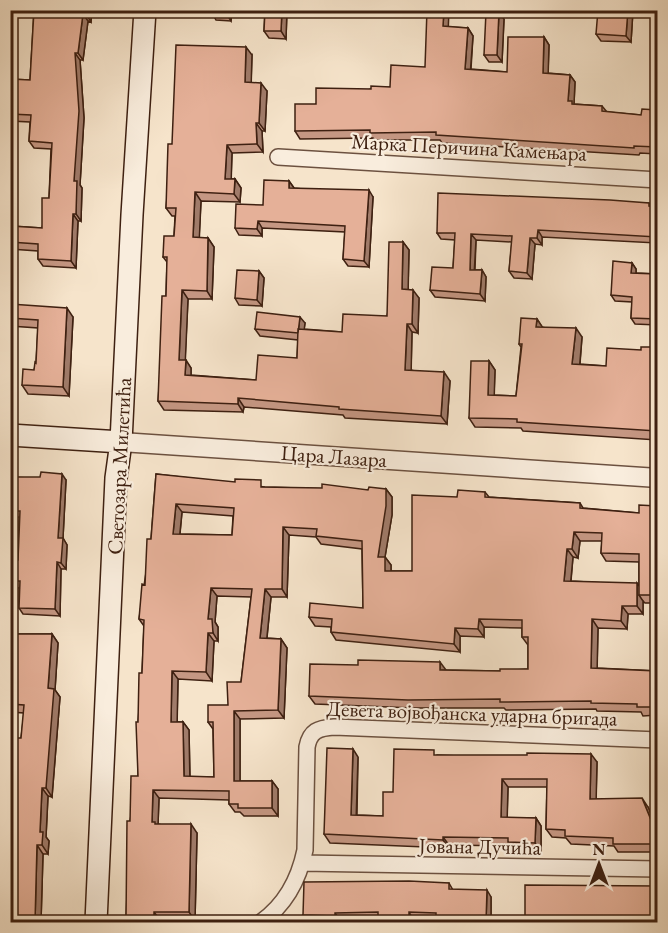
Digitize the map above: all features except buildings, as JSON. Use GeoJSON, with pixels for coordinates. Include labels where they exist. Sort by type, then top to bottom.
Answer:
{"type":"FeatureCollection","features":[{"type":"Feature","properties":{"kind":"main road","name":"Светозара Милетића"},"geometry":{"type":"LineString","coordinates":[[96,922],[116,478],[121,442],[145,10]]}},
{"type":"Feature","properties":{"kind":"main road","name":"Цара Лазара"},"geometry":{"type":"LineString","coordinates":[[10,435],[121,442]]}},
{"type":"Feature","properties":{"kind":"street","name":"Марка Перичина Камењара"},"geometry":{"type":"LineString","coordinates":[[278,157],[657,180]]}},
{"type":"Feature","properties":{"kind":"street","name":"Цара Лазара"},"geometry":{"type":"LineString","coordinates":[[121,442],[657,478]]}},
{"type":"Feature","properties":{"kind":"street","name":"Девета војвођанска ударна бригада"},"geometry":{"type":"LineString","coordinates":[[261,922],[279,907],[296,879],[302,863],[307,747],[311,734],[322,728],[657,740]]}},
{"type":"Feature","properties":{"kind":"street","name":"Јована Дучића"},"geometry":{"type":"LineString","coordinates":[[302,863],[657,869]]}}]}
